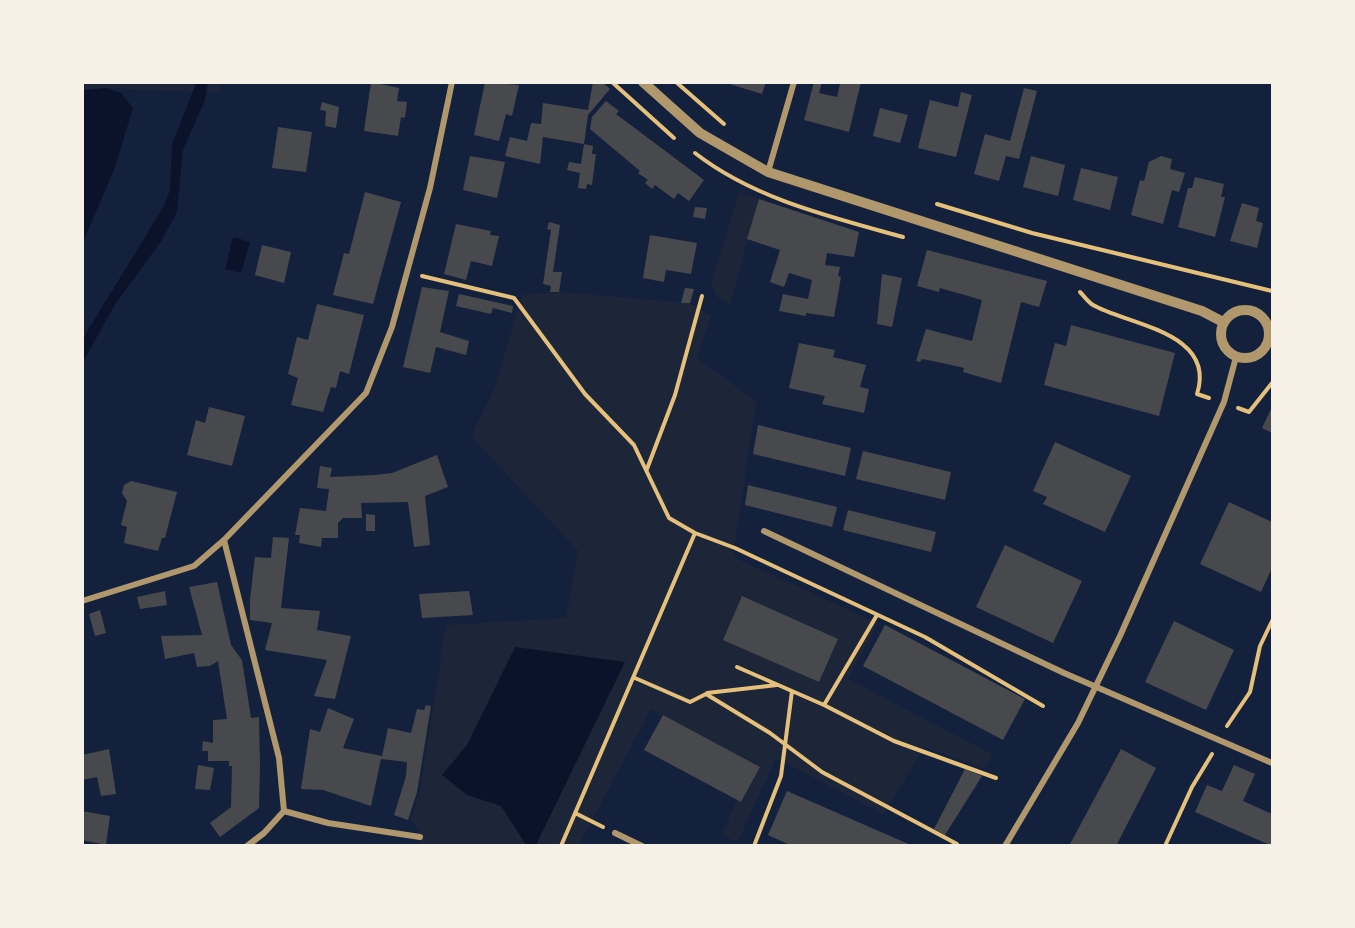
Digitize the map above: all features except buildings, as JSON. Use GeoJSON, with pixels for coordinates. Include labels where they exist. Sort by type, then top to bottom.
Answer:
{"type":"FeatureCollection","features":[{"type":"Feature","properties":{"kind":"street"},"geometry":{"type":"LineString","coordinates":[[82,601],[194,566],[224,540],[366,393],[392,327],[407,273],[429,188],[452,82]]}},
{"type":"Feature","properties":{"kind":"street"},"geometry":{"type":"LineString","coordinates":[[643,82],[700,133],[768,172],[1202,311],[1223,322]]}},
{"type":"Feature","properties":{"kind":"street"},"geometry":{"type":"LineString","coordinates":[[768,172],[794,82]]}},
{"type":"Feature","properties":{"kind":"street"},"geometry":{"type":"LineString","coordinates":[[1246,309],[1262,317],[1271,333],[1268,342],[1259,354],[1252,358],[1236,357],[1225,349],[1220,328],[1223,322],[1237,310],[1246,309]]}},
{"type":"Feature","properties":{"kind":"street"},"geometry":{"type":"LineString","coordinates":[[1005,846],[1078,723],[1096,685],[1224,402],[1236,357]]}},
{"type":"Feature","properties":{"kind":"street"},"geometry":{"type":"LineString","coordinates":[[764,531],[1064,673],[1272,763]]}},
{"type":"Feature","properties":{"kind":"street"},"geometry":{"type":"LineString","coordinates":[[224,540],[279,759],[284,811],[264,833],[247,846]]}},
{"type":"Feature","properties":{"kind":"street"},"geometry":{"type":"LineString","coordinates":[[284,811],[328,823],[420,837]]}},
{"type":"Feature","properties":{"kind":"street"},"geometry":{"type":"LineString","coordinates":[[615,833],[642,846]]}},
{"type":"Feature","properties":{"kind":"path"},"geometry":{"type":"LineString","coordinates":[[676,82],[731,130]]}},
{"type":"Feature","properties":{"kind":"path"},"geometry":{"type":"LineString","coordinates":[[935,204],[1032,233],[1272,291]]}},
{"type":"Feature","properties":{"kind":"path"},"geometry":{"type":"LineString","coordinates":[[407,273],[514,298],[585,394],[627,434],[669,518],[695,533],[925,637],[1043,706]]}},
{"type":"Feature","properties":{"kind":"path"},"geometry":{"type":"LineString","coordinates":[[647,470],[675,395],[702,296]]}},
{"type":"Feature","properties":{"kind":"path"},"geometry":{"type":"LineString","coordinates":[[1246,411],[1249,412],[1272,383]]}},
{"type":"Feature","properties":{"kind":"path"},"geometry":{"type":"LineString","coordinates":[[1197,394],[1203,396]]}},
{"type":"Feature","properties":{"kind":"path"},"geometry":{"type":"LineString","coordinates":[[561,846],[635,678],[695,533]]}},
{"type":"Feature","properties":{"kind":"path"},"geometry":{"type":"LineString","coordinates":[[824,705],[877,615]]}},
{"type":"Feature","properties":{"kind":"path"},"geometry":{"type":"LineString","coordinates":[[737,667],[824,705],[894,741],[996,778]]}},
{"type":"Feature","properties":{"kind":"path"},"geometry":{"type":"LineString","coordinates":[[635,678],[690,702],[706,694],[779,685]]}},
{"type":"Feature","properties":{"kind":"path"},"geometry":{"type":"LineString","coordinates":[[753,846],[781,776],[792,691]]}},
{"type":"Feature","properties":{"kind":"path"},"geometry":{"type":"LineString","coordinates":[[706,694],[784,743],[822,772],[957,844]]}},
{"type":"Feature","properties":{"kind":"path"},"geometry":{"type":"LineString","coordinates":[[576,813],[615,833]]}},
{"type":"Feature","properties":{"kind":"shaded area"},"geometry":{"type":"Polygon","coordinates":[[[82,83],[219,83],[220,93],[106,88],[83,91],[82,83]]]}},
{"type":"Feature","properties":{"kind":"shaded area"},"geometry":{"type":"Polygon","coordinates":[[[196,83],[208,83],[205,100],[183,150],[177,212],[162,240],[114,306],[83,362],[83,340],[88,330],[164,206],[170,190],[172,144],[196,83]]]}},
{"type":"Feature","properties":{"kind":"shaded area"},"geometry":{"type":"Polygon","coordinates":[[[106,88],[121,93],[133,108],[114,170],[83,242],[83,90],[106,88]]]}},
{"type":"Feature","properties":{"kind":"shaded area"},"geometry":{"type":"Polygon","coordinates":[[[739,192],[759,199],[730,304],[718,298],[711,284],[739,192]]]}},
{"type":"Feature","properties":{"kind":"shaded area"},"geometry":{"type":"Polygon","coordinates":[[[233,237],[250,242],[241,273],[225,269],[233,237]]]}},
{"type":"Feature","properties":{"kind":"shaded area"},"geometry":{"type":"Polygon","coordinates":[[[559,292],[690,303],[711,316],[697,358],[756,401],[733,557],[878,623],[848,679],[992,754],[985,769],[925,747],[883,814],[776,758],[737,843],[722,834],[737,800],[742,802],[760,767],[651,709],[579,845],[420,845],[419,829],[410,821],[420,792],[446,625],[566,618],[578,551],[471,436],[494,390],[522,295],[559,292]]]}},
{"type":"Feature","properties":{"kind":"shaded area"},"geometry":{"type":"Polygon","coordinates":[[[515,647],[625,662],[536,845],[526,845],[501,806],[467,795],[442,775],[467,745],[515,647]]]}}]}
